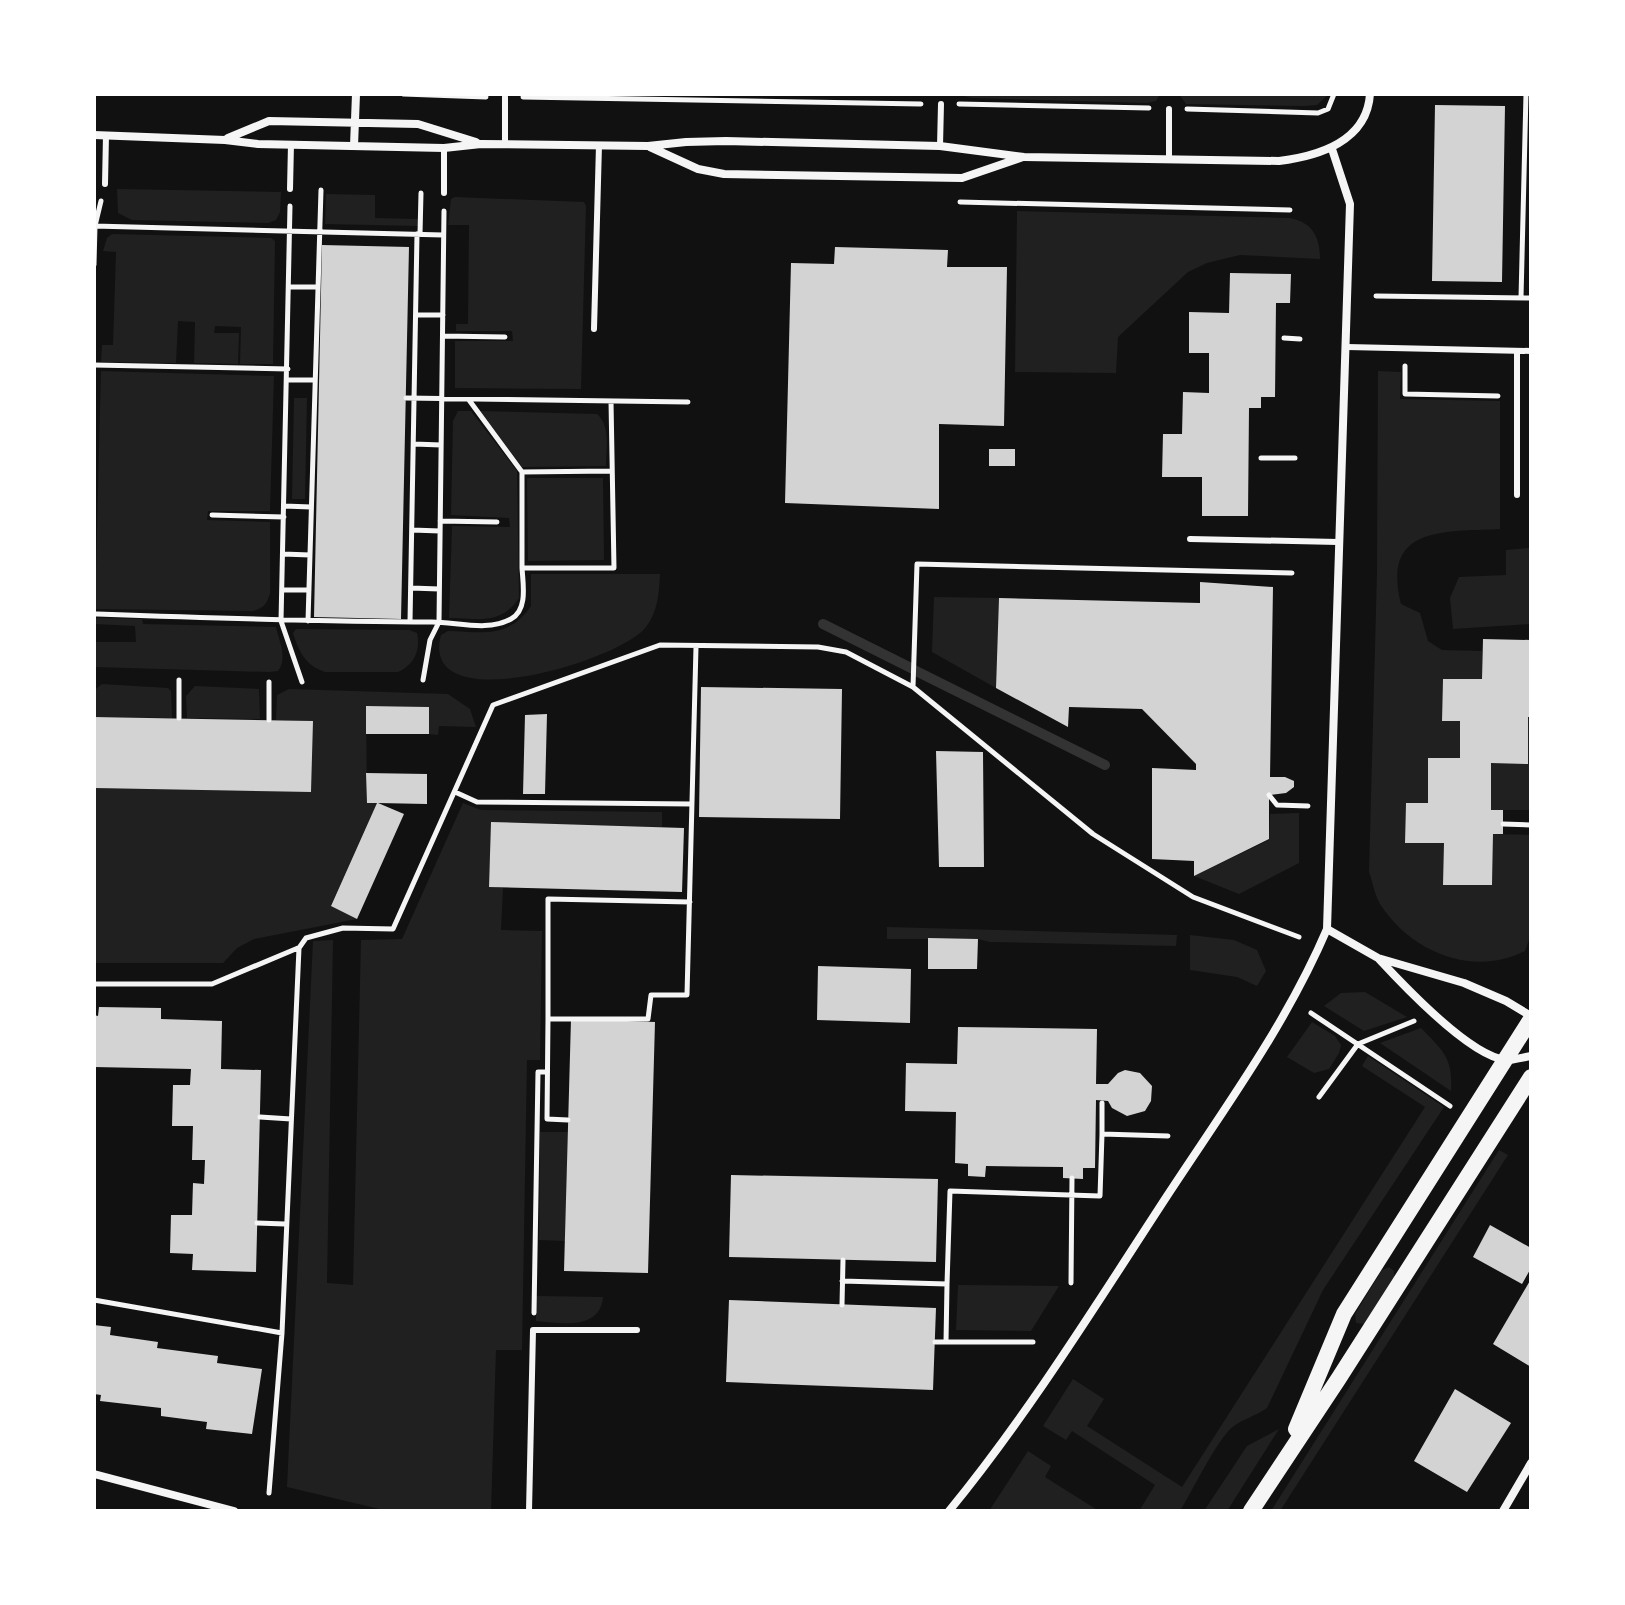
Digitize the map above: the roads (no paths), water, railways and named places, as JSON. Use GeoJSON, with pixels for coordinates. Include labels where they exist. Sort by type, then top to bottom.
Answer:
{"type":"FeatureCollection","features":[{"type":"Feature","properties":{"kind":"main road"},"geometry":{"type":"LineString","coordinates":[[1283,1460],[1344,1314],[1531,1018]]}},
{"type":"Feature","properties":{"kind":"main road"},"geometry":{"type":"LineString","coordinates":[[1251,1511],[1531,1077]]}},
{"type":"Feature","properties":{"kind":"street"},"geometry":{"type":"LineString","coordinates":[[354,146],[356,94]]}},
{"type":"Feature","properties":{"kind":"street"},"geometry":{"type":"LineString","coordinates":[[94,135],[444,148],[481,144],[648,146],[726,141],[940,146],[1024,157],[1279,161],[1305,158],[1332,149],[1352,135],[1369,109],[1370,94]]}},
{"type":"Feature","properties":{"kind":"street"},"geometry":{"type":"LineString","coordinates":[[225,140],[269,121],[418,124],[481,144]]}},
{"type":"Feature","properties":{"kind":"street"},"geometry":{"type":"LineString","coordinates":[[648,146],[698,169],[724,174],[962,178],[1024,157]]}},
{"type":"Feature","properties":{"kind":"street"},"geometry":{"type":"LineString","coordinates":[[949,1511],[1015,1428],[1248,1073],[1307,975],[1327,929],[1350,204],[1332,149]]}},
{"type":"Feature","properties":{"kind":"street"},"geometry":{"type":"LineString","coordinates":[[1327,929],[1378,958],[1464,983],[1506,1001],[1531,1018]]}},
{"type":"Feature","properties":{"kind":"street"},"geometry":{"type":"LineString","coordinates":[[1378,958],[1409,991],[1473,1046],[1505,1060],[1531,1056]]}},
{"type":"Feature","properties":{"kind":"street"},"geometry":{"type":"LineString","coordinates":[[1503,1511],[1531,1463]]}},
{"type":"Feature","properties":{"kind":"street"},"geometry":{"type":"LineString","coordinates":[[94,1474],[234,1511]]}},
{"type":"Feature","properties":{"kind":"lane"},"geometry":{"type":"LineString","coordinates":[[505,97],[505,144]]}},
{"type":"Feature","properties":{"kind":"lane"},"geometry":{"type":"LineString","coordinates":[[940,146],[941,104]]}},
{"type":"Feature","properties":{"kind":"lane"},"geometry":{"type":"LineString","coordinates":[[1169,109],[1169,158]]}},
{"type":"Feature","properties":{"kind":"lane"},"geometry":{"type":"LineString","coordinates":[[105,184],[106,135]]}},
{"type":"Feature","properties":{"kind":"lane"},"geometry":{"type":"LineString","coordinates":[[290,189],[291,144]]}},
{"type":"Feature","properties":{"kind":"lane"},"geometry":{"type":"LineString","coordinates":[[594,329],[599,145]]}},
{"type":"Feature","properties":{"kind":"lane"},"geometry":{"type":"LineString","coordinates":[[444,148],[444,193]]}},
{"type":"Feature","properties":{"kind":"lane"},"geometry":{"type":"LineString","coordinates":[[1347,347],[1531,351]]}},
{"type":"Feature","properties":{"kind":"lane"},"geometry":{"type":"LineString","coordinates":[[1517,351],[1517,495]]}},
{"type":"Feature","properties":{"kind":"lane"},"geometry":{"type":"LineString","coordinates":[[1190,539],[1338,542]]}},
{"type":"Feature","properties":{"kind":"lane"},"geometry":{"type":"LineString","coordinates":[[529,1511],[533,1330],[637,1330]]}},
{"type":"Feature","properties":{"kind":"waterway"},"geometry":{"type":"LineString","coordinates":[[823,624],[913,669]]}},
{"type":"Feature","properties":{"kind":"waterway"},"geometry":{"type":"LineString","coordinates":[[914,670],[1105,765]]}}]}
